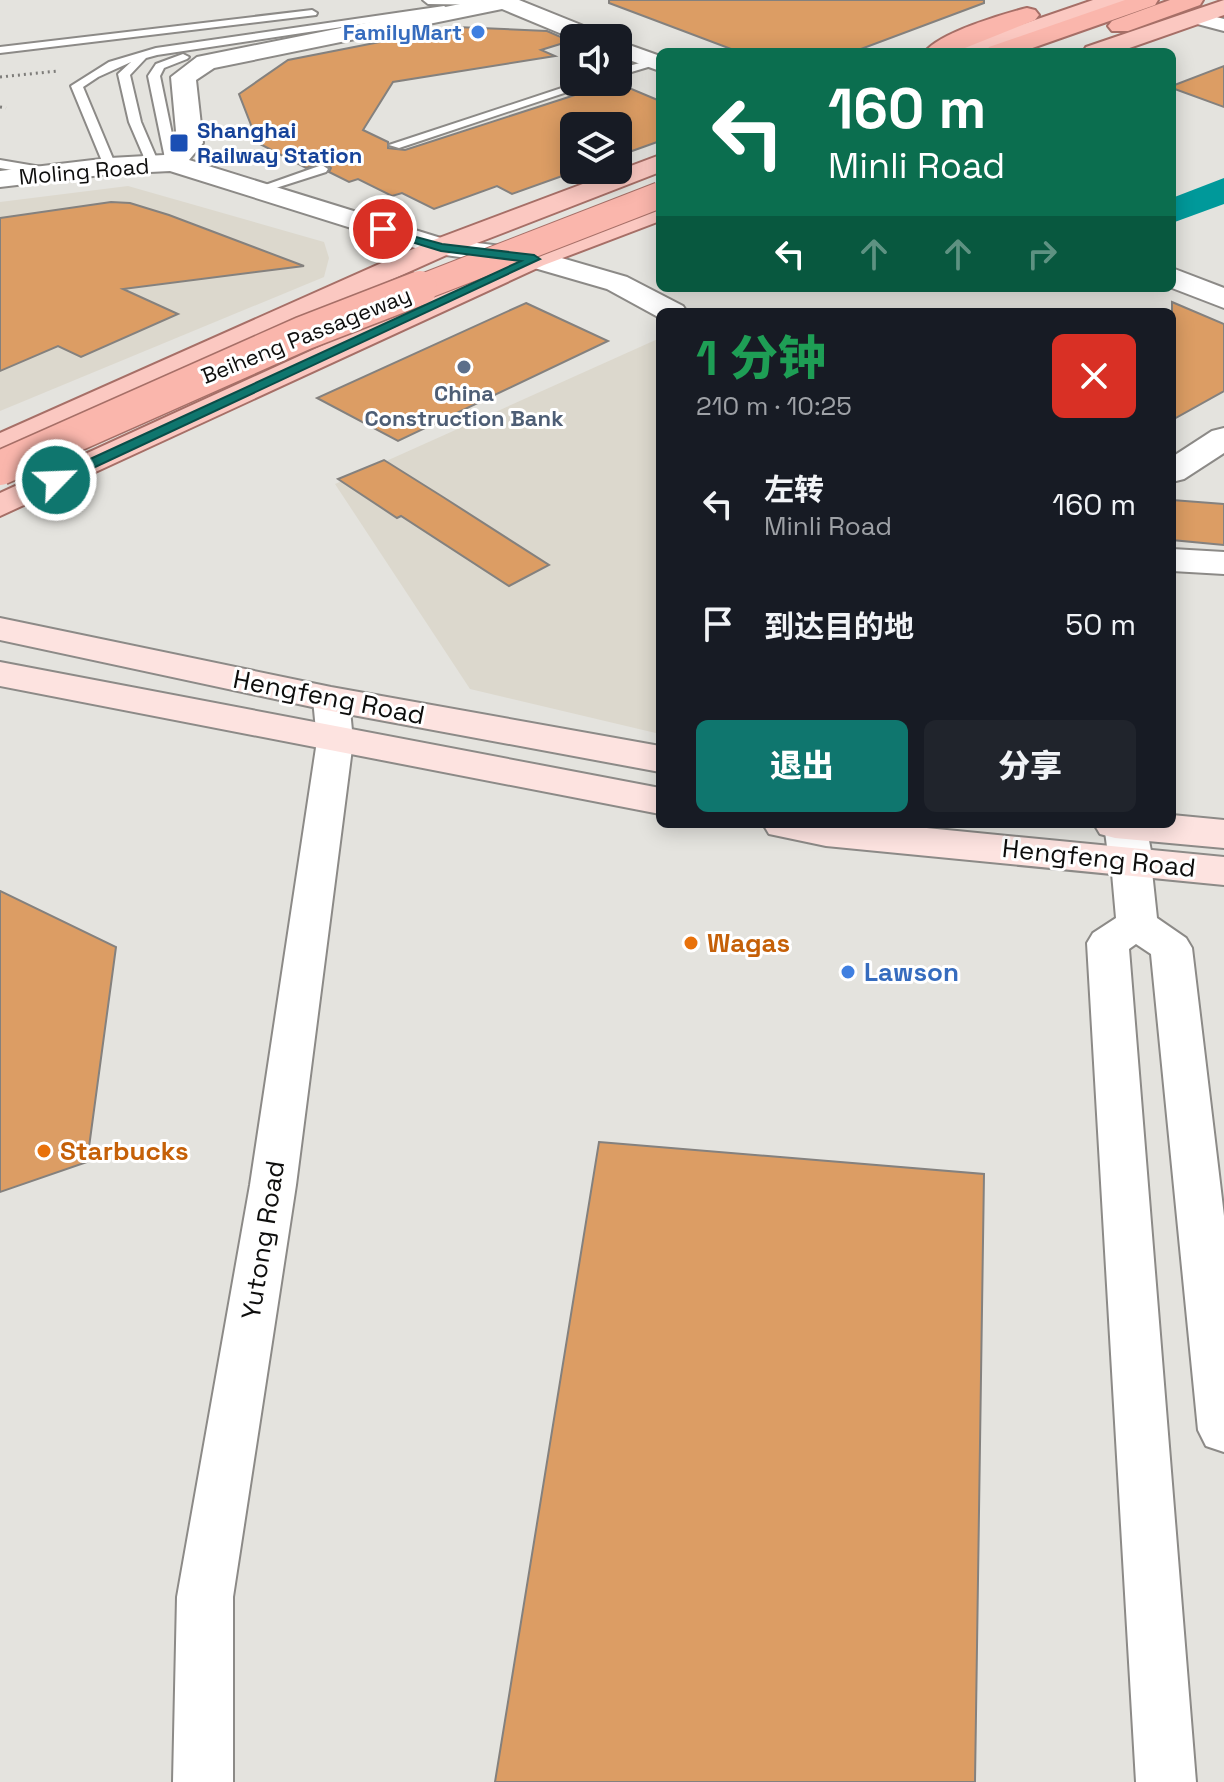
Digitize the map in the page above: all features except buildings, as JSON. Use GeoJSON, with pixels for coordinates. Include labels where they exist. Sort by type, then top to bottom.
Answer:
{"type":"FeatureCollection","features":[{"type":"Feature","properties":{"kind":"highway"},"geometry":{"type":"LineString","coordinates":[[964,46],[1070,0]]}},
{"type":"Feature","properties":{"kind":"highway"},"geometry":{"type":"LineString","coordinates":[[1009,48],[1147,0]]}},
{"type":"Feature","properties":{"kind":"highway"},"geometry":{"type":"LineString","coordinates":[[1057,48],[1126,23],[1221,0]]}},
{"type":"Feature","properties":{"kind":"highway"},"geometry":{"type":"LineString","coordinates":[[1126,23],[1193,9]]}},
{"type":"Feature","properties":{"kind":"highway","name":"Beiheng Passageway"},"geometry":{"type":"LineString","coordinates":[[0,443],[280,320],[656,177]]}},
{"type":"Feature","properties":{"kind":"highway","name":"Beiheng Passageway"},"geometry":{"type":"LineString","coordinates":[[0,468],[304,333],[656,197]]}},
{"type":"Feature","properties":{"kind":"highway"},"geometry":{"type":"LineString","coordinates":[[0,491],[621,210]]}},
{"type":"Feature","properties":{"kind":"main road"},"geometry":{"type":"LineString","coordinates":[[964,46],[1115,0]]}},
{"type":"Feature","properties":{"kind":"main road"},"geometry":{"type":"LineString","coordinates":[[1104,48],[1193,9],[1224,7]]}},
{"type":"Feature","properties":{"kind":"main road"},"geometry":{"type":"LineString","coordinates":[[0,443],[441,247],[656,165]]}},
{"type":"Feature","properties":{"kind":"main road"},"geometry":{"type":"LineString","coordinates":[[0,506],[534,259],[656,213]]}},
{"type":"Feature","properties":{"kind":"main road"},"geometry":{"type":"LineString","coordinates":[[0,481],[472,273],[534,259]]}},
{"type":"Feature","properties":{"kind":"main road","name":"Hengfeng Road"},"geometry":{"type":"LineString","coordinates":[[0,629],[333,720],[656,800]]}},
{"type":"Feature","properties":{"kind":"main road","name":"Hengfeng Road"},"geometry":{"type":"LineString","coordinates":[[0,674],[333,720],[656,759]]}},
{"type":"Feature","properties":{"kind":"main road","name":"Hengfeng Road"},"geometry":{"type":"LineString","coordinates":[[805,828],[826,832],[1224,834]]}},
{"type":"Feature","properties":{"kind":"main road","name":"Hengfeng Road"},"geometry":{"type":"LineString","coordinates":[[1124,834],[1224,871]]}},
{"type":"Feature","properties":{"kind":"street"},"geometry":{"type":"LineString","coordinates":[[504,1],[560,24]]}},
{"type":"Feature","properties":{"kind":"street","name":"Moling Road"},"geometry":{"type":"LineString","coordinates":[[0,179],[110,166],[162,164],[190,143],[183,77],[190,70],[228,56],[504,1]]}},
{"type":"Feature","properties":{"kind":"street"},"geometry":{"type":"LineString","coordinates":[[1193,9],[1224,25]]}},
{"type":"Feature","properties":{"kind":"street"},"geometry":{"type":"LineString","coordinates":[[632,53],[656,63]]}},
{"type":"Feature","properties":{"kind":"street"},"geometry":{"type":"LineString","coordinates":[[162,164],[441,247],[534,259],[617,283],[664,308]]}},
{"type":"Feature","properties":{"kind":"street"},"geometry":{"type":"LineString","coordinates":[[1176,279],[1224,299]]}},
{"type":"Feature","properties":{"kind":"street"},"geometry":{"type":"LineString","coordinates":[[1176,469],[1224,438]]}},
{"type":"Feature","properties":{"kind":"street"},"geometry":{"type":"LineString","coordinates":[[1176,560],[1224,563]]}},
{"type":"Feature","properties":{"kind":"street","name":"Yutong Road"},"geometry":{"type":"LineString","coordinates":[[203,1782],[205,1597],[273,1185],[333,720]]}},
{"type":"Feature","properties":{"kind":"street"},"geometry":{"type":"LineString","coordinates":[[1124,834],[1137,924],[1171,948],[1224,1430]]}},
{"type":"Feature","properties":{"kind":"street"},"geometry":{"type":"LineString","coordinates":[[1137,924],[1108,943],[1166,1782]]}},
{"type":"Feature","properties":{"kind":"lane"},"geometry":{"type":"LineString","coordinates":[[110,166],[77,86],[93,72],[156,53],[418,1],[504,1]]}},
{"type":"Feature","properties":{"kind":"lane"},"geometry":{"type":"LineString","coordinates":[[0,50],[326,11]]}},
{"type":"Feature","properties":{"kind":"lane"},"geometry":{"type":"LineString","coordinates":[[162,164],[154,76],[160,66],[185,57],[291,35],[342,15]]}},
{"type":"Feature","properties":{"kind":"lane"},"geometry":{"type":"LineString","coordinates":[[156,53],[134,62],[124,74],[135,122],[162,164]]}},
{"type":"Feature","properties":{"kind":"lane"},"geometry":{"type":"LineString","coordinates":[[632,69],[656,63]]}},
{"type":"Feature","properties":{"kind":"lane"},"geometry":{"type":"LineString","coordinates":[[395,145],[560,92]]}},
{"type":"Feature","properties":{"kind":"lane"},"geometry":{"type":"LineString","coordinates":[[0,164],[53,173]]}},
{"type":"Feature","properties":{"kind":"lane"},"geometry":{"type":"LineString","coordinates":[[257,190],[322,169]]}},
{"type":"Feature","properties":{"kind":"path"},"geometry":{"type":"LineString","coordinates":[[0,77],[58,71]]}},
{"type":"Feature","properties":{"kind":"path"},"geometry":{"type":"LineString","coordinates":[[0,107],[6,108]]}},
{"type":"Feature","properties":{"kind":"shaded area"},"geometry":{"type":"Polygon","coordinates":[[[128,186],[324,242],[329,258],[324,277],[0,411],[0,202],[128,186]]]}},
{"type":"Feature","properties":{"kind":"shaded area"},"geometry":{"type":"Polygon","coordinates":[[[656,340],[656,733],[470,689],[335,484],[656,340]]]}},
{"type":"Feature","properties":{"kind":"water"},"geometry":{"type":"Polygon","coordinates":[[[1224,178],[1224,204],[1176,222],[1176,196],[1224,178]]]}},
{"type":"Feature","properties":{"kind":"place","name":"FamilyMart"},"geometry":{"type":"Point","coordinates":[478,32]}},
{"type":"Feature","properties":{"kind":"place","name":"Shanghai Railway Station"},"geometry":{"type":"Point","coordinates":[179,143]}},
{"type":"Feature","properties":{"kind":"place","name":"China Construction Bank"},"geometry":{"type":"Point","coordinates":[464,367]}},
{"type":"Feature","properties":{"kind":"place","name":"Wagas"},"geometry":{"type":"Point","coordinates":[691,943]}},
{"type":"Feature","properties":{"kind":"place","name":"Lawson"},"geometry":{"type":"Point","coordinates":[848,972]}},
{"type":"Feature","properties":{"kind":"place","name":"Starbucks"},"geometry":{"type":"Point","coordinates":[44,1151]}},
{"type":"Feature","properties":{"kind":"route"},"geometry":{"type":"LineString","coordinates":[[56,480],[224,405],[534,259],[441,247],[383,229]]}}]}
